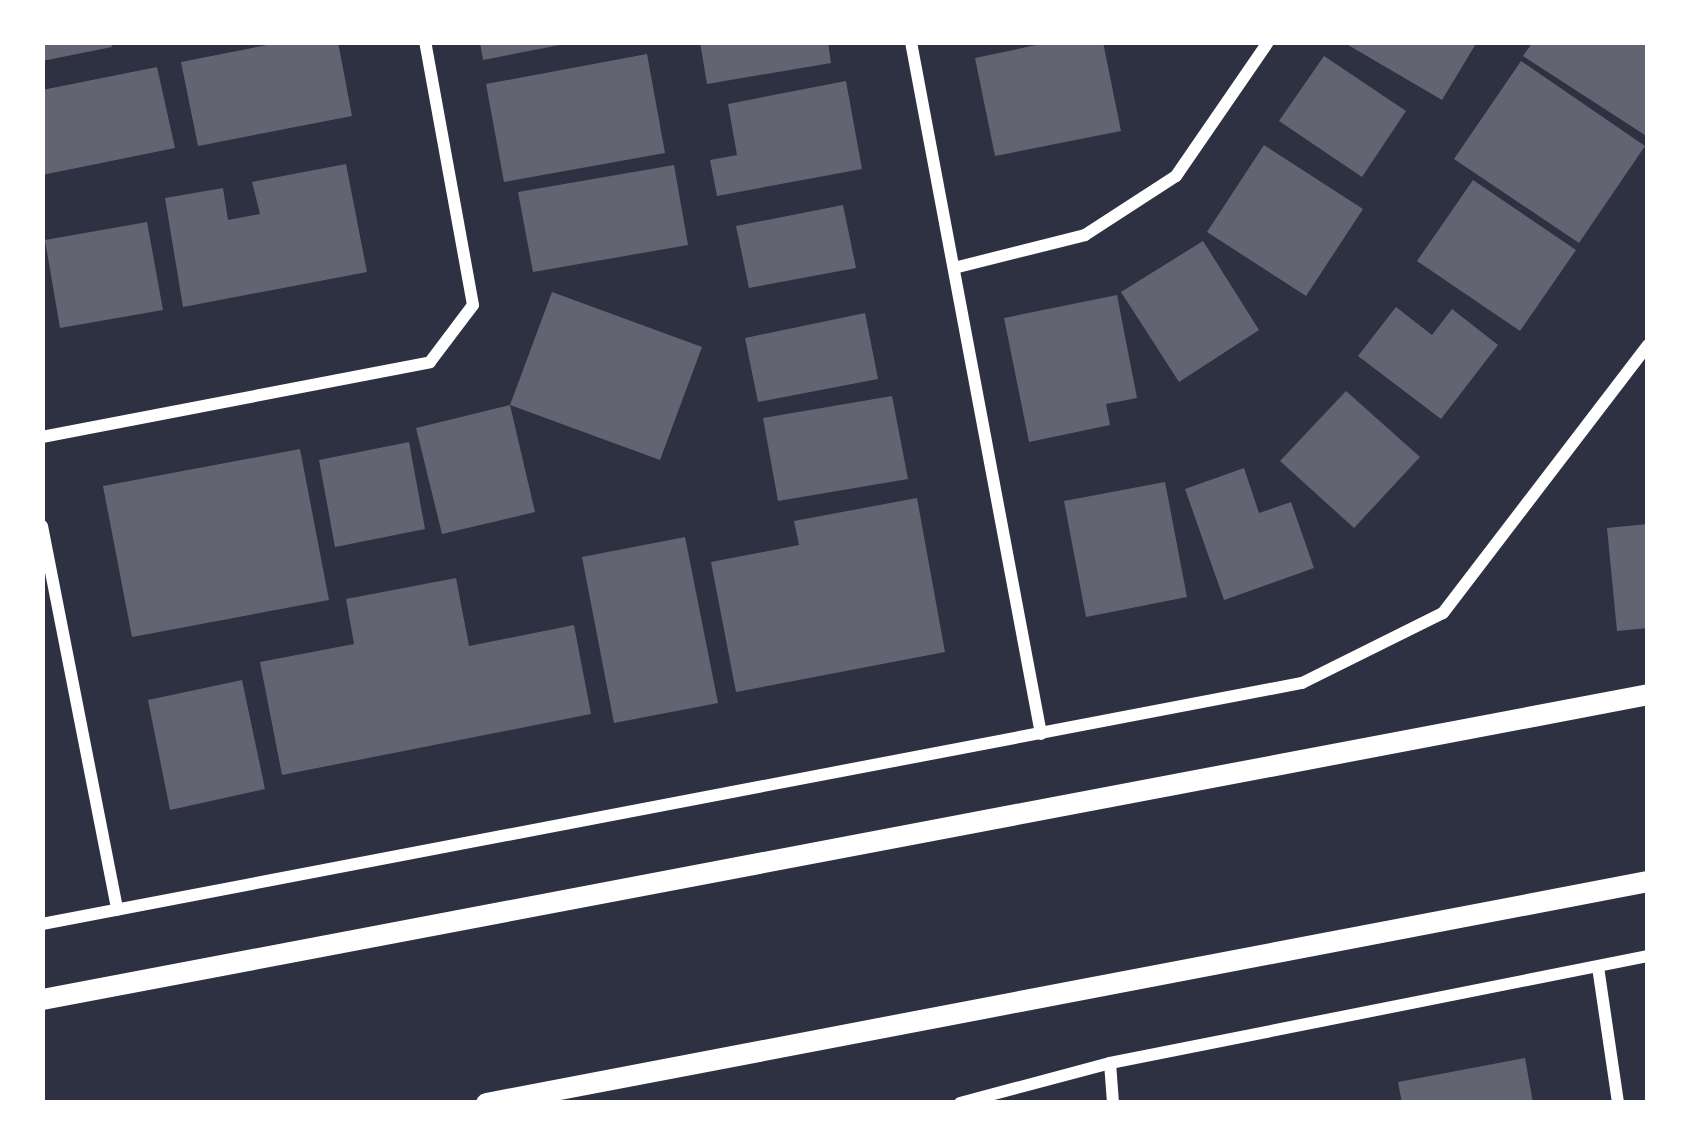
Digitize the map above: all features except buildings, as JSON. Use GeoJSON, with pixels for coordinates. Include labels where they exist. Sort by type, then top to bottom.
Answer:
{"type":"FeatureCollection","features":[{"type":"Feature","properties":{"kind":"street"},"geometry":{"type":"LineString","coordinates":[[42,437],[430,362],[473,305],[425,42]]}},
{"type":"Feature","properties":{"kind":"street"},"geometry":{"type":"LineString","coordinates":[[911,42],[1041,734]]}},
{"type":"Feature","properties":{"kind":"street"},"geometry":{"type":"LineString","coordinates":[[954,268],[1085,235],[1176,176],[1268,42]]}},
{"type":"Feature","properties":{"kind":"street"},"geometry":{"type":"LineString","coordinates":[[42,924],[1302,683],[1443,613],[1648,345]]}},
{"type":"Feature","properties":{"kind":"street"},"geometry":{"type":"LineString","coordinates":[[42,526],[117,910]]}},
{"type":"Feature","properties":{"kind":"street"},"geometry":{"type":"LineString","coordinates":[[42,999],[1648,694]]}},
{"type":"Feature","properties":{"kind":"street"},"geometry":{"type":"LineString","coordinates":[[486,1103],[1648,881]]}},
{"type":"Feature","properties":{"kind":"street"},"geometry":{"type":"LineString","coordinates":[[961,1103],[1110,1063],[1648,956]]}},
{"type":"Feature","properties":{"kind":"street"},"geometry":{"type":"LineString","coordinates":[[1598,967],[1618,1103]]}},
{"type":"Feature","properties":{"kind":"street"},"geometry":{"type":"LineString","coordinates":[[1110,1063],[1113,1103]]}}]}
